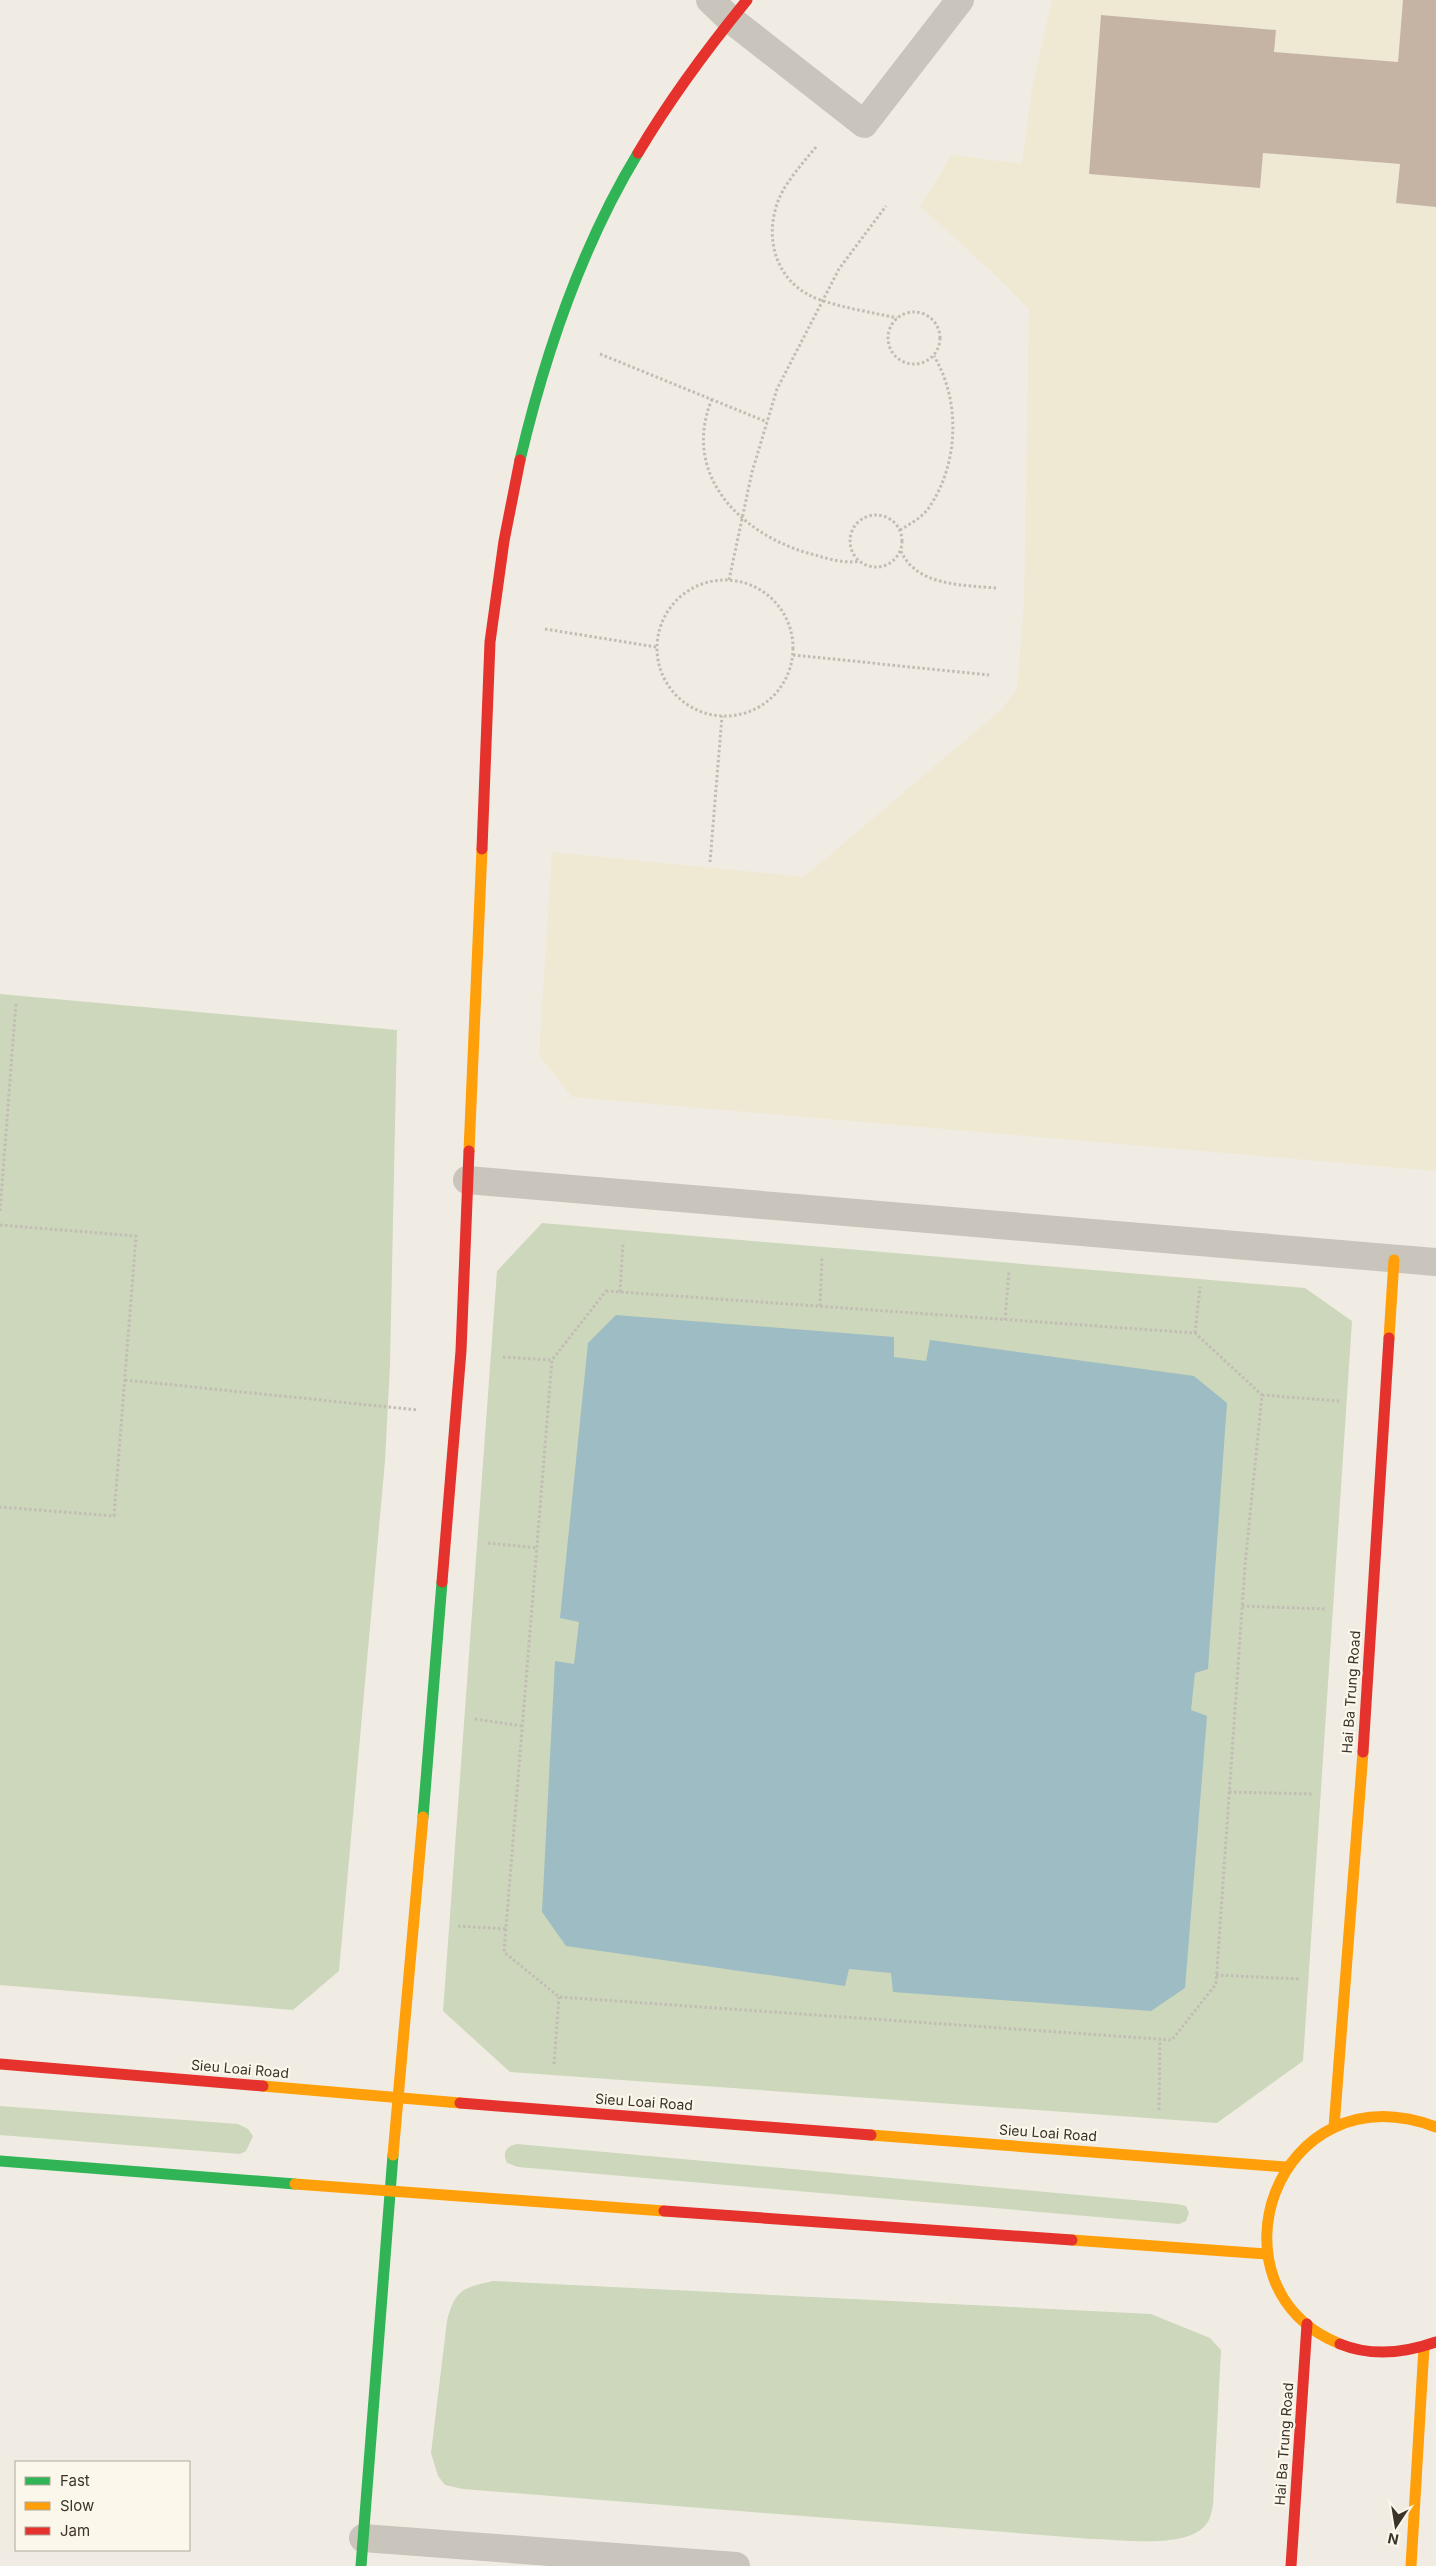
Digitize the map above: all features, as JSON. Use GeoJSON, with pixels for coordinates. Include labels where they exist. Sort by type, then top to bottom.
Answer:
{"type":"FeatureCollection","features":[{"type":"Feature","properties":{"kind":"main road"},"geometry":{"type":"LineString","coordinates":[[361,2566],[389,2192],[400,2098],[461,1351],[490,642],[515,482],[531,415],[556,333],[599,225],[642,145],[682,81],[739,9]]}},
{"type":"Feature","properties":{"kind":"main road","name":"Hai Ba Trung Road"},"geometry":{"type":"LineString","coordinates":[[1334,2127],[1370,1656],[1394,1260]]}},
{"type":"Feature","properties":{"kind":"main road","name":"Sieu Loai Road"},"geometry":{"type":"LineString","coordinates":[[0,2064],[400,2098],[1286,2167]]}},
{"type":"Feature","properties":{"kind":"main road"},"geometry":{"type":"LineString","coordinates":[[1436,2127],[1408,2117],[1379,2115],[1350,2120],[1334,2127],[1301,2149],[1286,2167],[1268,2209],[1265,2231],[1266,2254],[1272,2276],[1283,2297],[1307,2324],[1334,2342],[1355,2350],[1378,2353],[1400,2352],[1424,2347],[1436,2342]]}},
{"type":"Feature","properties":{"kind":"main road"},"geometry":{"type":"LineString","coordinates":[[0,2161],[389,2192],[1266,2254]]}},
{"type":"Feature","properties":{"kind":"main road","name":"Hai Ba Trung Road"},"geometry":{"type":"LineString","coordinates":[[1291,2566],[1307,2324]]}},
{"type":"Feature","properties":{"kind":"main road"},"geometry":{"type":"LineString","coordinates":[[1411,2566],[1424,2347]]}},
{"type":"Feature","properties":{"kind":"street"},"geometry":{"type":"LineString","coordinates":[[710,0],[739,9],[864,124],[960,0]]}},
{"type":"Feature","properties":{"kind":"street"},"geometry":{"type":"LineString","coordinates":[[467,1180],[1394,1260],[1436,1262]]}},
{"type":"Feature","properties":{"kind":"street"},"geometry":{"type":"LineString","coordinates":[[363,2538],[736,2566]]}},
{"type":"Feature","properties":{"kind":"path"},"geometry":{"type":"LineString","coordinates":[[816,148],[785,187],[777,204],[772,242],[783,273],[797,287],[812,297],[897,318]]}},
{"type":"Feature","properties":{"kind":"path"},"geometry":{"type":"LineString","coordinates":[[729,580],[752,472],[777,389],[839,269],[886,206]]}},
{"type":"Feature","properties":{"kind":"path"},"geometry":{"type":"LineString","coordinates":[[908,312],[917,312],[934,320],[941,336],[940,345],[934,356],[921,363],[913,364],[905,362],[892,352],[889,345],[889,328],[897,318],[908,312]]}},
{"type":"Feature","properties":{"kind":"path"},"geometry":{"type":"LineString","coordinates":[[600,354],[767,422]]}},
{"type":"Feature","properties":{"kind":"path"},"geometry":{"type":"LineString","coordinates":[[900,530],[916,521],[927,510],[947,470],[953,410],[945,376],[934,356]]}},
{"type":"Feature","properties":{"kind":"path"},"geometry":{"type":"LineString","coordinates":[[712,399],[706,413],[702,433],[704,457],[710,478],[724,499],[743,518],[762,533],[796,550],[838,561],[860,561],[875,566],[883,566],[891,562],[901,551]]}},
{"type":"Feature","properties":{"kind":"path"},"geometry":{"type":"LineString","coordinates":[[860,561],[851,547],[850,539],[856,524],[862,518],[879,515],[896,522],[903,538],[901,551],[905,561],[925,576],[943,582],[996,588]]}},
{"type":"Feature","properties":{"kind":"path"},"geometry":{"type":"LineString","coordinates":[[716,579],[729,580],[739,580],[761,589],[778,604],[790,624],[794,647],[791,670],[780,689],[764,704],[744,714],[722,716],[700,712],[681,700],[666,684],[658,663],[656,647],[662,618],[675,600],[694,586],[716,579]]}},
{"type":"Feature","properties":{"kind":"path"},"geometry":{"type":"LineString","coordinates":[[546,629],[656,647]]}},
{"type":"Feature","properties":{"kind":"path"},"geometry":{"type":"LineString","coordinates":[[792,655],[989,675]]}},
{"type":"Feature","properties":{"kind":"path"},"geometry":{"type":"LineString","coordinates":[[710,862],[722,716]]}},
{"type":"Feature","properties":{"kind":"path"},"geometry":{"type":"LineString","coordinates":[[0,1211],[16,1002]]}},
{"type":"Feature","properties":{"kind":"path"},"geometry":{"type":"LineString","coordinates":[[0,1225],[136,1236],[114,1516],[0,1506]]}},
{"type":"Feature","properties":{"kind":"path"},"geometry":{"type":"LineString","coordinates":[[620,1292],[623,1242]]}},
{"type":"Feature","properties":{"kind":"path"},"geometry":{"type":"LineString","coordinates":[[820,1306],[822,1258]]}},
{"type":"Feature","properties":{"kind":"path"},"geometry":{"type":"LineString","coordinates":[[1005,1320],[1009,1272]]}},
{"type":"Feature","properties":{"kind":"path"},"geometry":{"type":"LineString","coordinates":[[1195,1333],[1200,1288]]}},
{"type":"Feature","properties":{"kind":"path"},"geometry":{"type":"LineString","coordinates":[[1262,1395],[1242,1606],[1216,1984],[1172,2040],[559,1997],[504,1952],[552,1360],[606,1291],[1195,1333],[1262,1395],[1339,1400]]}},
{"type":"Feature","properties":{"kind":"path"},"geometry":{"type":"LineString","coordinates":[[503,1356],[552,1360]]}},
{"type":"Feature","properties":{"kind":"path"},"geometry":{"type":"LineString","coordinates":[[125,1380],[456,1414]]}},
{"type":"Feature","properties":{"kind":"path"},"geometry":{"type":"LineString","coordinates":[[488,1543],[537,1548]]}},
{"type":"Feature","properties":{"kind":"path"},"geometry":{"type":"LineString","coordinates":[[1242,1606],[1325,1609]]}},
{"type":"Feature","properties":{"kind":"path"},"geometry":{"type":"LineString","coordinates":[[475,1719],[523,1726]]}},
{"type":"Feature","properties":{"kind":"path"},"geometry":{"type":"LineString","coordinates":[[1229,1792],[1312,1794]]}},
{"type":"Feature","properties":{"kind":"path"},"geometry":{"type":"LineString","coordinates":[[458,1926],[506,1929]]}},
{"type":"Feature","properties":{"kind":"path"},"geometry":{"type":"LineString","coordinates":[[1216,1975],[1300,1979]]}},
{"type":"Feature","properties":{"kind":"path"},"geometry":{"type":"LineString","coordinates":[[554,2064],[559,1997]]}},
{"type":"Feature","properties":{"kind":"path"},"geometry":{"type":"LineString","coordinates":[[1159,2110],[1160,2039]]}},
{"type":"Feature","properties":{"kind":"green space"},"geometry":{"type":"Polygon","coordinates":[[[0,994],[397,1030],[390,1365],[385,1461],[339,1971],[293,2010],[0,1985],[0,994]]]}},
{"type":"Feature","properties":{"kind":"green space"},"geometry":{"type":"Polygon","coordinates":[[[542,1223],[1305,1288],[1352,1321],[1303,2061],[1217,2123],[510,2072],[443,2011],[497,1271],[542,1223]]]}},
{"type":"Feature","properties":{"kind":"green space"},"geometry":{"type":"Polygon","coordinates":[[[0,2106],[238,2124],[248,2129],[253,2136],[246,2151],[240,2154],[0,2135],[0,2106]]]}},
{"type":"Feature","properties":{"kind":"green space"},"geometry":{"type":"Polygon","coordinates":[[[517,2144],[1177,2204],[1186,2206],[1189,2213],[1186,2221],[1179,2224],[518,2167],[507,2163],[505,2156],[508,2148],[517,2144]]]}},
{"type":"Feature","properties":{"kind":"green space"},"geometry":{"type":"Polygon","coordinates":[[[493,2281],[1151,2314],[1210,2338],[1221,2350],[1213,2505],[1210,2517],[1201,2530],[1188,2536],[1173,2540],[1138,2541],[1092,2539],[463,2489],[445,2485],[438,2476],[431,2453],[447,2321],[453,2303],[461,2292],[493,2281]]]}},
{"type":"Feature","properties":{"kind":"shaded area"},"geometry":{"type":"Polygon","coordinates":[[[1052,0],[1403,0],[1398,62],[1274,52],[1276,30],[1101,15],[1089,174],[1260,187],[1263,153],[1400,164],[1396,203],[1436,207],[1436,1171],[572,1097],[539,1055],[552,852],[804,877],[1002,709],[1017,688],[1024,606],[1029,310],[1008,287],[920,206],[952,155],[1022,164],[1032,88],[1052,0]]]}},
{"type":"Feature","properties":{"kind":"water"},"geometry":{"type":"Polygon","coordinates":[[[616,1315],[894,1337],[894,1357],[926,1361],[930,1340],[1194,1376],[1227,1403],[1208,1669],[1195,1673],[1191,1710],[1207,1716],[1185,1988],[1151,2011],[893,1992],[891,1973],[849,1969],[845,1986],[566,1946],[542,1912],[555,1661],[574,1664],[579,1622],[560,1618],[588,1343],[616,1315]]]}},
{"type":"Feature","properties":{"kind":"building"},"geometry":{"type":"Polygon","coordinates":[[[1403,0],[1436,0],[1436,207],[1396,203],[1400,164],[1263,153],[1260,188],[1089,174],[1101,15],[1276,30],[1274,52],[1398,62],[1403,0]]]}},
{"type":"Feature","properties":{"kind":"traffic: fast"},"geometry":{"type":"LineString","coordinates":[[520,460],[541,381],[567,302],[599,226],[638,153]]}},
{"type":"Feature","properties":{"kind":"traffic: fast"},"geometry":{"type":"LineString","coordinates":[[423,1817],[442,1582]]}},
{"type":"Feature","properties":{"kind":"traffic: fast"},"geometry":{"type":"LineString","coordinates":[[361,2566],[393,2155]]}},
{"type":"Feature","properties":{"kind":"traffic: fast"},"geometry":{"type":"LineString","coordinates":[[0,2161],[295,2184]]}},
{"type":"Feature","properties":{"kind":"traffic: slow"},"geometry":{"type":"LineString","coordinates":[[469,1151],[482,849]]}},
{"type":"Feature","properties":{"kind":"traffic: slow"},"geometry":{"type":"LineString","coordinates":[[1389,1338],[1394,1260]]}},
{"type":"Feature","properties":{"kind":"traffic: slow"},"geometry":{"type":"LineString","coordinates":[[1334,2127],[1363,1752]]}},
{"type":"Feature","properties":{"kind":"traffic: slow"},"geometry":{"type":"LineString","coordinates":[[393,2155],[423,1817]]}},
{"type":"Feature","properties":{"kind":"traffic: slow"},"geometry":{"type":"LineString","coordinates":[[263,2086],[460,2103]]}},
{"type":"Feature","properties":{"kind":"traffic: slow"},"geometry":{"type":"LineString","coordinates":[[1340,2344],[1298,2316],[1274,2278],[1267,2235],[1276,2192],[1298,2155],[1334,2128],[1380,2117],[1436,2127]]}},
{"type":"Feature","properties":{"kind":"traffic: slow"},"geometry":{"type":"LineString","coordinates":[[871,2135],[1286,2167]]}},
{"type":"Feature","properties":{"kind":"traffic: slow"},"geometry":{"type":"LineString","coordinates":[[295,2184],[664,2211]]}},
{"type":"Feature","properties":{"kind":"traffic: slow"},"geometry":{"type":"LineString","coordinates":[[1072,2240],[1266,2254]]}},
{"type":"Feature","properties":{"kind":"traffic: slow"},"geometry":{"type":"LineString","coordinates":[[1411,2566],[1424,2347]]}},
{"type":"Feature","properties":{"kind":"traffic: jam"},"geometry":{"type":"LineString","coordinates":[[638,153],[690,75],[747,0]]}},
{"type":"Feature","properties":{"kind":"traffic: jam"},"geometry":{"type":"LineString","coordinates":[[482,849],[490,642],[504,541],[520,460]]}},
{"type":"Feature","properties":{"kind":"traffic: jam"},"geometry":{"type":"LineString","coordinates":[[442,1582],[461,1351],[469,1151]]}},
{"type":"Feature","properties":{"kind":"traffic: jam"},"geometry":{"type":"LineString","coordinates":[[1363,1752],[1389,1338]]}},
{"type":"Feature","properties":{"kind":"traffic: jam"},"geometry":{"type":"LineString","coordinates":[[0,2064],[263,2086]]}},
{"type":"Feature","properties":{"kind":"traffic: jam"},"geometry":{"type":"LineString","coordinates":[[460,2103],[871,2135]]}},
{"type":"Feature","properties":{"kind":"traffic: jam"},"geometry":{"type":"LineString","coordinates":[[664,2211],[1072,2240]]}},
{"type":"Feature","properties":{"kind":"traffic: jam"},"geometry":{"type":"LineString","coordinates":[[1291,2566],[1307,2324]]}},
{"type":"Feature","properties":{"kind":"traffic: jam"},"geometry":{"type":"LineString","coordinates":[[1340,2344],[1364,2351],[1388,2352],[1412,2349],[1436,2342]]}}]}
